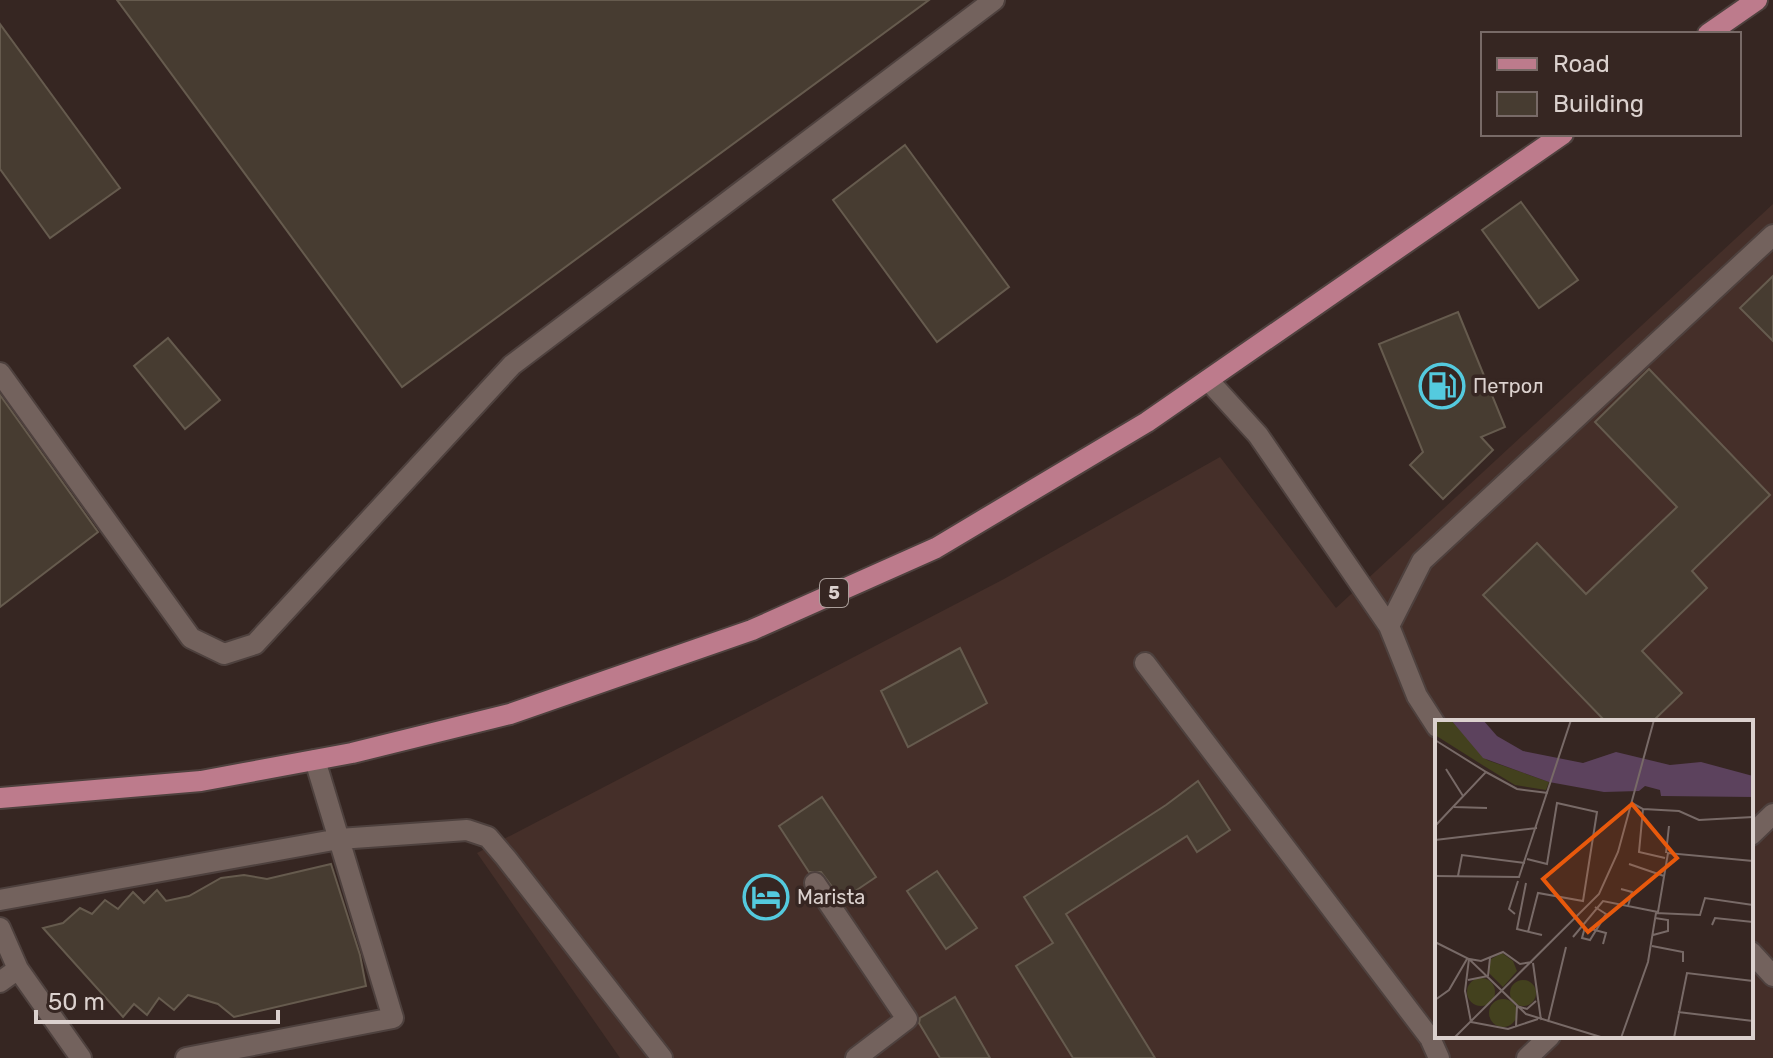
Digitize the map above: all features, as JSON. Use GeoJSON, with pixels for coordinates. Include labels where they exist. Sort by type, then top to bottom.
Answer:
{"type":"FeatureCollection","features":[{"type":"Feature","properties":{"kind":"main road"},"geometry":{"type":"LineString","coordinates":[[1711,32],[1757,0]]}},
{"type":"Feature","properties":{"kind":"main road","name":"5"},"geometry":{"type":"LineString","coordinates":[[0,798],[201,781],[315,760],[510,714],[752,630],[936,548],[1147,422],[1560,136]]}},
{"type":"Feature","properties":{"kind":"lane"},"geometry":{"type":"LineString","coordinates":[[0,373],[191,638],[224,654],[255,644],[512,365],[994,0]]}},
{"type":"Feature","properties":{"kind":"lane"},"geometry":{"type":"LineString","coordinates":[[1389,626],[1422,561],[1773,235]]}},
{"type":"Feature","properties":{"kind":"lane"},"geometry":{"type":"LineString","coordinates":[[1208,380],[1258,435],[1389,626],[1417,696],[1435,724]]}},
{"type":"Feature","properties":{"kind":"lane"},"geometry":{"type":"LineString","coordinates":[[1145,663],[1430,1038],[1439,1058]]}},
{"type":"Feature","properties":{"kind":"lane"},"geometry":{"type":"LineString","coordinates":[[186,1058],[393,1018],[315,760]]}},
{"type":"Feature","properties":{"kind":"lane"},"geometry":{"type":"LineString","coordinates":[[1753,833],[1773,814]]}},
{"type":"Feature","properties":{"kind":"lane"},"geometry":{"type":"LineString","coordinates":[[0,900],[339,839],[467,830],[488,837],[662,1058]]}},
{"type":"Feature","properties":{"kind":"lane"},"geometry":{"type":"LineString","coordinates":[[815,883],[907,1019],[856,1058]]}},
{"type":"Feature","properties":{"kind":"lane"},"geometry":{"type":"LineString","coordinates":[[0,928],[18,969],[81,1058]]}},
{"type":"Feature","properties":{"kind":"lane"},"geometry":{"type":"LineString","coordinates":[[1753,954],[1773,976]]}},
{"type":"Feature","properties":{"kind":"lane"},"geometry":{"type":"LineString","coordinates":[[0,982],[18,969]]}},
{"type":"Feature","properties":{"kind":"lane"},"geometry":{"type":"LineString","coordinates":[[1527,1058],[1548,1038]]}},
{"type":"Feature","properties":{"kind":"shaded area"},"geometry":{"type":"Polygon","coordinates":[[[1773,204],[1773,1058],[620,1058],[477,853],[1004,579],[1220,457],[1336,608],[1773,204]]]}},
{"type":"Feature","properties":{"kind":"building"},"geometry":{"type":"Polygon","coordinates":[[[117,0],[929,0],[402,387],[117,0]]]}},
{"type":"Feature","properties":{"kind":"building"},"geometry":{"type":"Polygon","coordinates":[[[0,24],[120,188],[50,238],[0,169],[0,24]]]}},
{"type":"Feature","properties":{"kind":"building"},"geometry":{"type":"Polygon","coordinates":[[[905,145],[1009,287],[937,342],[833,200],[905,145]]]}},
{"type":"Feature","properties":{"kind":"building"},"geometry":{"type":"Polygon","coordinates":[[[1521,202],[1578,280],[1539,308],[1482,230],[1521,202]]]}},
{"type":"Feature","properties":{"kind":"building"},"geometry":{"type":"Polygon","coordinates":[[[1773,276],[1773,341],[1740,308],[1773,276]]]}},
{"type":"Feature","properties":{"kind":"building","name":"Петрол"},"geometry":{"type":"Polygon","coordinates":[[[1458,312],[1505,427],[1481,437],[1493,450],[1443,499],[1410,465],[1423,452],[1379,344],[1458,312]]]}},
{"type":"Feature","properties":{"kind":"building"},"geometry":{"type":"Polygon","coordinates":[[[168,338],[220,400],[185,429],[134,366],[168,338]]]}},
{"type":"Feature","properties":{"kind":"building"},"geometry":{"type":"Polygon","coordinates":[[[1649,369],[1770,495],[1692,571],[1707,588],[1642,651],[1682,693],[1654,720],[1604,720],[1483,595],[1537,543],[1586,594],[1677,507],[1595,422],[1649,369]]]}},
{"type":"Feature","properties":{"kind":"building"},"geometry":{"type":"Polygon","coordinates":[[[0,395],[98,532],[0,607],[0,395]]]}},
{"type":"Feature","properties":{"kind":"building"},"geometry":{"type":"Polygon","coordinates":[[[960,648],[987,703],[908,747],[881,691],[960,648]]]}},
{"type":"Feature","properties":{"kind":"building"},"geometry":{"type":"Polygon","coordinates":[[[1198,781],[1230,830],[1197,852],[1187,836],[1066,914],[1155,1058],[1073,1058],[1016,966],[1053,943],[1024,897],[1198,781]]]}},
{"type":"Feature","properties":{"kind":"building"},"geometry":{"type":"Polygon","coordinates":[[[822,797],[876,877],[842,900],[821,872],[809,872],[779,826],[822,797]]]}},
{"type":"Feature","properties":{"kind":"building"},"geometry":{"type":"Polygon","coordinates":[[[331,864],[360,955],[366,986],[234,1017],[218,1004],[188,995],[174,1010],[159,998],[147,1015],[134,1004],[123,1017],[43,928],[63,923],[80,908],[92,914],[105,900],[118,909],[133,892],[144,903],[157,890],[166,901],[189,896],[221,878],[244,875],[267,879],[331,864]]]}},
{"type":"Feature","properties":{"kind":"building"},"geometry":{"type":"Polygon","coordinates":[[[937,871],[977,928],[946,949],[907,891],[937,871]]]}},
{"type":"Feature","properties":{"kind":"building"},"geometry":{"type":"Polygon","coordinates":[[[955,997],[990,1058],[940,1058],[919,1023],[920,1018],[955,997]]]}},
{"type":"Feature","properties":{"kind":"place","name":"Петрол"},"geometry":{"type":"Point","coordinates":[1442,386]}},
{"type":"Feature","properties":{"kind":"place","name":"Marista"},"geometry":{"type":"Point","coordinates":[766,897]}}]}
